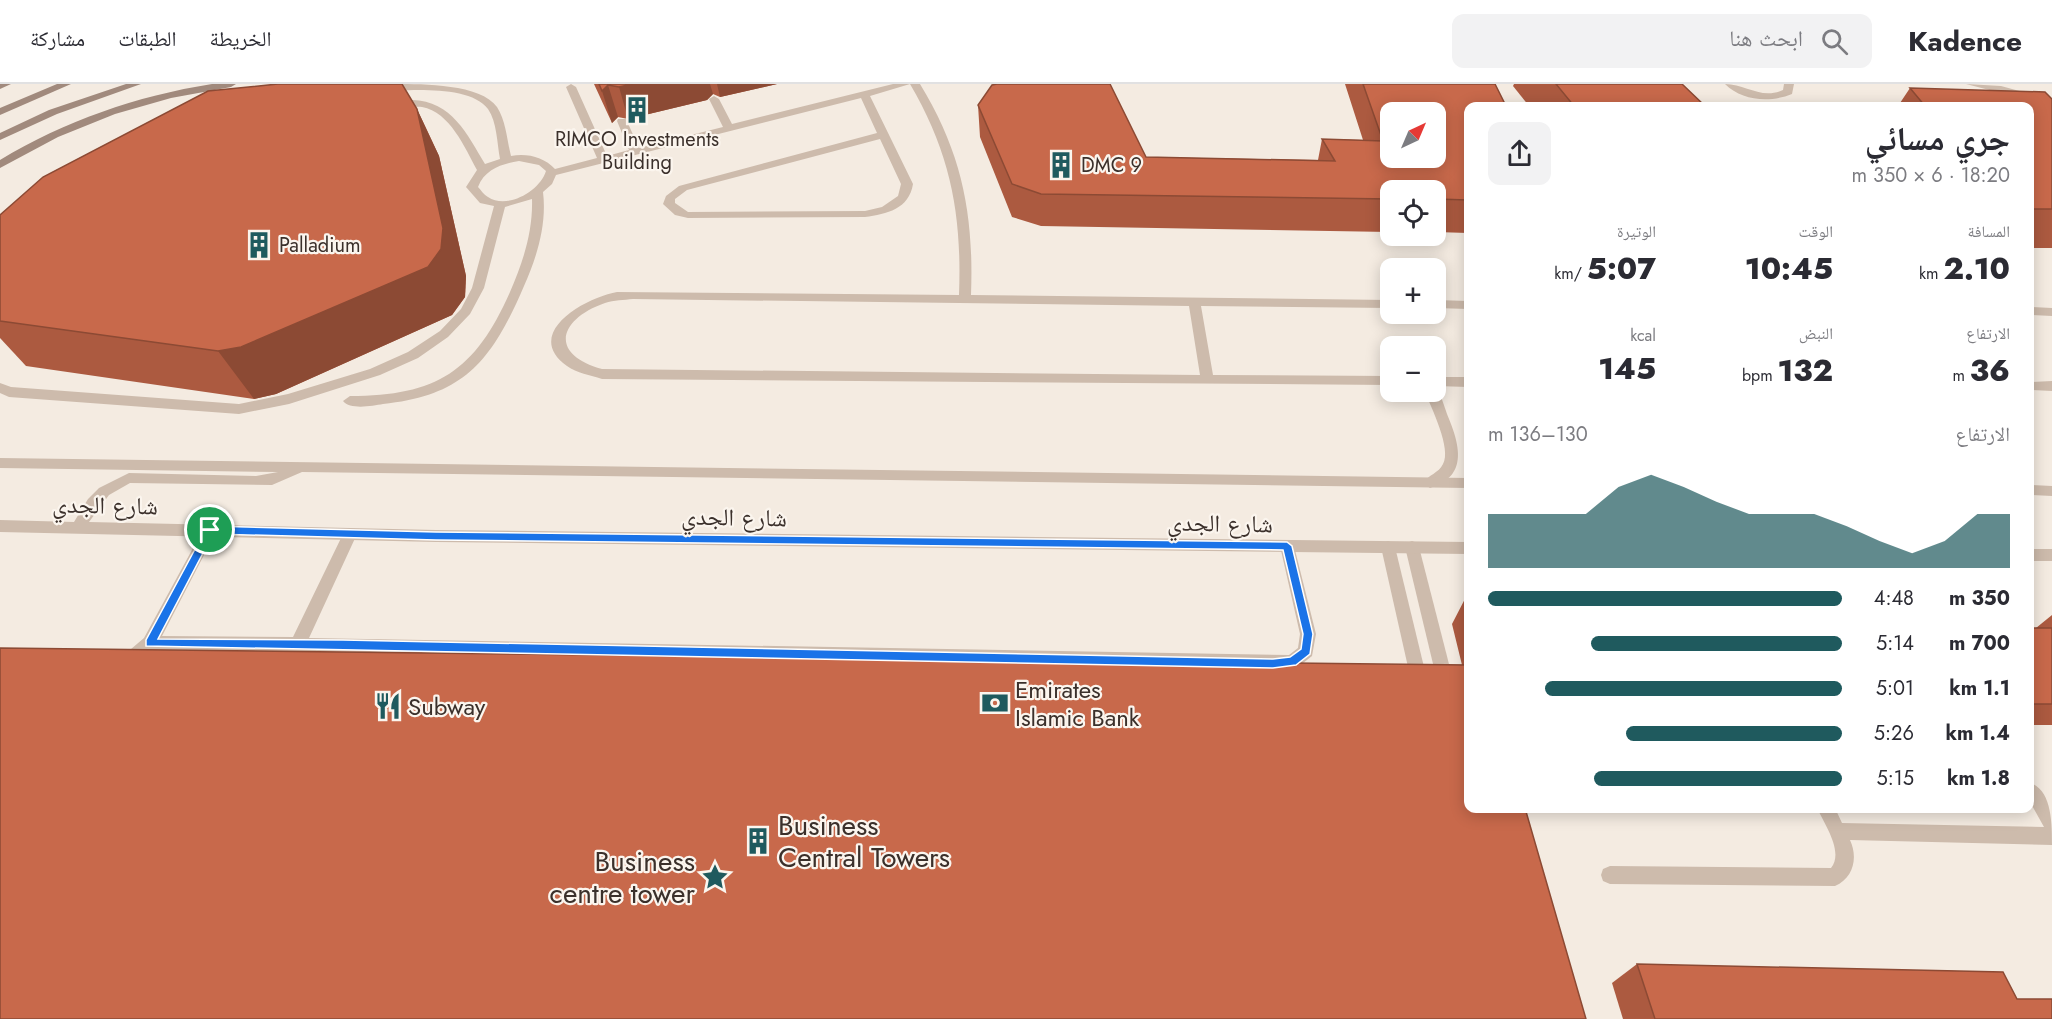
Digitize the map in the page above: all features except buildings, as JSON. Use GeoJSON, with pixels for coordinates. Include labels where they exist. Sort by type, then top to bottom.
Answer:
{"type":"FeatureCollection","features":[{"type":"Feature","properties":{"kind":"main road"},"geometry":{"type":"LineString","coordinates":[[0,86],[6,84]]}},
{"type":"Feature","properties":{"kind":"main road"},"geometry":{"type":"LineString","coordinates":[[0,112],[66,84]]}},
{"type":"Feature","properties":{"kind":"main road"},"geometry":{"type":"LineString","coordinates":[[0,137],[52,112],[136,84]]}},
{"type":"Feature","properties":{"kind":"main road"},"geometry":{"type":"LineString","coordinates":[[0,165],[64,130],[107,112],[152,99],[231,84]]}},
{"type":"Feature","properties":{"kind":"street"},"geometry":{"type":"LineString","coordinates":[[552,172],[905,84]]}},
{"type":"Feature","properties":{"kind":"street"},"geometry":{"type":"LineString","coordinates":[[915,84],[940,127],[959,179],[968,262],[965,298]]}},
{"type":"Feature","properties":{"kind":"street"},"geometry":{"type":"LineString","coordinates":[[1730,84],[1750,94],[1773,97],[1788,92],[1789,84]]}},
{"type":"Feature","properties":{"kind":"street"},"geometry":{"type":"LineString","coordinates":[[1971,84],[2013,91],[2052,103]]}},
{"type":"Feature","properties":{"kind":"street"},"geometry":{"type":"LineString","coordinates":[[375,89],[442,85],[462,86],[477,92],[492,105],[506,160]]}},
{"type":"Feature","properties":{"kind":"street"},"geometry":{"type":"LineString","coordinates":[[571,87],[603,160]]}},
{"type":"Feature","properties":{"kind":"street"},"geometry":{"type":"LineString","coordinates":[[864,94],[908,184],[907,192],[902,200],[892,207],[865,214],[688,215],[679,213],[669,204],[670,198],[683,188],[883,135]]}},
{"type":"Feature","properties":{"kind":"street"},"geometry":{"type":"LineString","coordinates":[[714,99],[729,128]]}},
{"type":"Feature","properties":{"kind":"street"},"geometry":{"type":"LineString","coordinates":[[379,105],[417,103],[438,109],[449,120],[483,170]]}},
{"type":"Feature","properties":{"kind":"street"},"geometry":{"type":"LineString","coordinates":[[622,121],[635,152]]}},
{"type":"Feature","properties":{"kind":"street"},"geometry":{"type":"LineString","coordinates":[[531,159],[548,166],[552,172],[546,187],[538,194],[513,202],[485,201],[476,195],[472,188],[474,179],[483,170],[506,160],[531,159]]}},
{"type":"Feature","properties":{"kind":"street"},"geometry":{"type":"LineString","coordinates":[[350,401],[375,402],[416,393],[454,377],[476,360],[496,333],[525,270],[535,243],[539,217],[538,194]]}},
{"type":"Feature","properties":{"kind":"street"},"geometry":{"type":"LineString","coordinates":[[0,388],[21,393],[239,409],[289,399],[375,372],[413,355],[436,339],[466,311],[478,288],[500,203]]}},
{"type":"Feature","properties":{"kind":"street"},"geometry":{"type":"LineString","coordinates":[[1380,304],[633,295],[613,297],[593,303],[576,312],[564,325],[559,338],[560,352],[568,363],[583,370],[602,374],[1380,381]]}},
{"type":"Feature","properties":{"kind":"street"},"geometry":{"type":"LineString","coordinates":[[1194,301],[1207,379]]}},
{"type":"Feature","properties":{"kind":"street"},"geometry":{"type":"LineString","coordinates":[[1446,304],[1464,304]]}},
{"type":"Feature","properties":{"kind":"street"},"geometry":{"type":"LineString","coordinates":[[2034,311],[2052,312]]}},
{"type":"Feature","properties":{"kind":"street"},"geometry":{"type":"LineString","coordinates":[[1446,382],[1464,382]]}},
{"type":"Feature","properties":{"kind":"street"},"geometry":{"type":"LineString","coordinates":[[2034,386],[2052,386]]}},
{"type":"Feature","properties":{"kind":"street"},"geometry":{"type":"LineString","coordinates":[[1430,483],[1444,474],[1452,461],[1451,448],[1435,402]]}},
{"type":"Feature","properties":{"kind":"street","name":"شارع الجدي"},"geometry":{"type":"LineString","coordinates":[[0,463],[302,469],[1464,483]]}},
{"type":"Feature","properties":{"kind":"street"},"geometry":{"type":"LineString","coordinates":[[78,528],[94,498],[116,483],[129,478],[256,481],[279,478],[302,469]]}},
{"type":"Feature","properties":{"kind":"street"},"geometry":{"type":"LineString","coordinates":[[2034,490],[2052,491]]}},
{"type":"Feature","properties":{"kind":"street","name":"شارع الجدي"},"geometry":{"type":"LineString","coordinates":[[2,529],[78,528],[350,534],[1464,548]]}},
{"type":"Feature","properties":{"kind":"street"},"geometry":{"type":"LineString","coordinates":[[136,661],[150,649],[150,643],[210,530]]}},
{"type":"Feature","properties":{"kind":"street"},"geometry":{"type":"LineString","coordinates":[[298,644],[350,534]]}},
{"type":"Feature","properties":{"kind":"street"},"geometry":{"type":"LineString","coordinates":[[150,643],[1292,662],[1306,651],[1308,634],[1287,546]]}},
{"type":"Feature","properties":{"kind":"street"},"geometry":{"type":"LineString","coordinates":[[1388,547],[1416,667]]}},
{"type":"Feature","properties":{"kind":"street"},"geometry":{"type":"LineString","coordinates":[[1412,548],[1442,668]]}},
{"type":"Feature","properties":{"kind":"street"},"geometry":{"type":"LineString","coordinates":[[2034,555],[2052,555]]}},
{"type":"Feature","properties":{"kind":"street"},"geometry":{"type":"LineString","coordinates":[[2034,794],[2052,825]]}},
{"type":"Feature","properties":{"kind":"street"},"geometry":{"type":"LineString","coordinates":[[1610,875],[1835,877],[1845,865],[1845,849],[1828,813]]}},
{"type":"Feature","properties":{"kind":"street"},"geometry":{"type":"LineString","coordinates":[[1836,831],[2052,836]]}},
{"type":"Feature","properties":{"kind":"place","name":"RIMCO Investments Building"},"geometry":{"type":"Point","coordinates":[637,110]}},
{"type":"Feature","properties":{"kind":"place","name":"DMC 9"},"geometry":{"type":"Point","coordinates":[1061,165]}},
{"type":"Feature","properties":{"kind":"place","name":"Palladium"},"geometry":{"type":"Point","coordinates":[259,245]}},
{"type":"Feature","properties":{"kind":"place","name":"Emirates Islamic Bank"},"geometry":{"type":"Point","coordinates":[995,703]}},
{"type":"Feature","properties":{"kind":"place","name":"Subway"},"geometry":{"type":"Point","coordinates":[388,706]}},
{"type":"Feature","properties":{"kind":"place","name":"Business Central Towers"},"geometry":{"type":"Point","coordinates":[758,841]}},
{"type":"Feature","properties":{"kind":"place","name":"Business centre tower"},"geometry":{"type":"Point","coordinates":[715,877]}},
{"type":"Feature","properties":{"kind":"route"},"geometry":{"type":"LineString","coordinates":[[210,530],[436,536],[1287,546],[1308,634],[1306,651],[1292,662],[1273,663],[343,644],[150,643],[210,530]]}}]}
